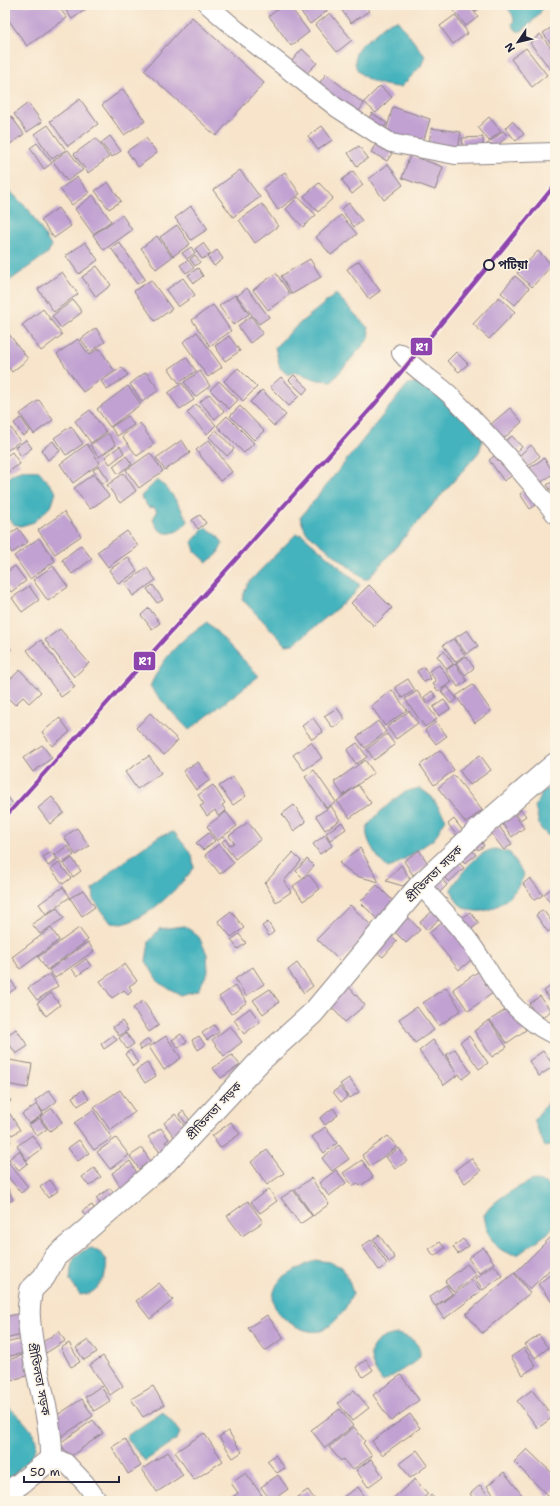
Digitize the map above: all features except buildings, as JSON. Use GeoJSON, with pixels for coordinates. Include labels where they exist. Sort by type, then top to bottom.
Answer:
{"type":"FeatureCollection","features":[{"type":"Feature","properties":{"kind":"main road","name":"প্রীতিলতা সড়ক"},"geometry":{"type":"LineString","coordinates":[[51,1459],[51,1446],[46,1411],[34,1360],[28,1317],[31,1290],[44,1277],[55,1256],[166,1162],[260,1061],[313,1013],[420,885],[484,825],[555,764]]}},
{"type":"Feature","properties":{"kind":"main road"},"geometry":{"type":"LineString","coordinates":[[5,1494],[51,1459]]}},
{"type":"Feature","properties":{"kind":"street"},"geometry":{"type":"LineString","coordinates":[[208,5],[237,30],[337,108],[391,143],[456,155],[554,150]]}},
{"type":"Feature","properties":{"kind":"street"},"geometry":{"type":"LineString","coordinates":[[400,353],[408,362],[450,395],[498,446],[555,514]]}},
{"type":"Feature","properties":{"kind":"street"},"geometry":{"type":"LineString","coordinates":[[420,885],[447,913],[472,946],[506,998],[518,1011],[535,1024],[555,1035]]}},
{"type":"Feature","properties":{"kind":"street"},"geometry":{"type":"LineString","coordinates":[[51,1459],[65,1462],[85,1483],[98,1501]]}},
{"type":"Feature","properties":{"kind":"water"},"geometry":{"type":"Polygon","coordinates":[[[504,5],[545,5],[537,17],[522,31],[517,31],[512,25],[514,19],[512,14],[504,5]]]}},
{"type":"Feature","properties":{"kind":"water"},"geometry":{"type":"Polygon","coordinates":[[[397,20],[425,56],[421,66],[401,87],[387,86],[366,78],[356,68],[355,61],[356,52],[362,44],[384,26],[397,20]]]}},
{"type":"Feature","properties":{"kind":"water"},"geometry":{"type":"Polygon","coordinates":[[[5,186],[29,210],[51,246],[48,253],[5,284],[5,186]]]}},
{"type":"Feature","properties":{"kind":"water"},"geometry":{"type":"Polygon","coordinates":[[[336,294],[368,328],[370,337],[332,381],[318,380],[295,372],[288,375],[280,368],[275,347],[300,323],[336,294]]]}},
{"type":"Feature","properties":{"kind":"water"},"geometry":{"type":"Polygon","coordinates":[[[421,381],[449,401],[483,439],[479,452],[368,579],[364,579],[306,532],[300,518],[408,384],[421,381]]]}},
{"type":"Feature","properties":{"kind":"water"},"geometry":{"type":"Polygon","coordinates":[[[25,470],[39,471],[56,492],[52,505],[34,522],[21,526],[13,524],[5,515],[5,480],[14,473],[25,470]]]}},
{"type":"Feature","properties":{"kind":"water"},"geometry":{"type":"Polygon","coordinates":[[[157,480],[171,493],[188,521],[179,530],[174,532],[169,533],[160,530],[153,519],[157,512],[155,508],[148,507],[141,496],[157,480]]]}},
{"type":"Feature","properties":{"kind":"water"},"geometry":{"type":"Polygon","coordinates":[[[205,527],[216,534],[223,543],[217,555],[207,562],[195,551],[192,542],[205,527]]]}},
{"type":"Feature","properties":{"kind":"water"},"geometry":{"type":"Polygon","coordinates":[[[296,534],[303,535],[360,585],[353,595],[294,644],[286,645],[242,599],[248,583],[296,534]]]}},
{"type":"Feature","properties":{"kind":"water"},"geometry":{"type":"Polygon","coordinates":[[[207,622],[259,676],[189,730],[150,687],[163,662],[172,651],[188,636],[207,622]]]}},
{"type":"Feature","properties":{"kind":"water"},"geometry":{"type":"Polygon","coordinates":[[[555,785],[555,842],[540,828],[535,807],[542,792],[555,785]]]}},
{"type":"Feature","properties":{"kind":"water"},"geometry":{"type":"Polygon","coordinates":[[[420,788],[432,797],[446,819],[434,839],[394,866],[388,868],[373,850],[368,838],[367,828],[378,814],[396,798],[405,792],[420,788]]]}},
{"type":"Feature","properties":{"kind":"water"},"geometry":{"type":"Polygon","coordinates":[[[174,832],[192,855],[194,868],[164,900],[145,914],[124,924],[111,923],[94,900],[93,889],[112,870],[159,836],[174,832]]]}},
{"type":"Feature","properties":{"kind":"water"},"geometry":{"type":"Polygon","coordinates":[[[495,849],[510,853],[524,875],[520,884],[513,893],[497,906],[487,910],[477,911],[467,909],[458,903],[451,889],[470,864],[482,854],[495,849]]]}},
{"type":"Feature","properties":{"kind":"water"},"geometry":{"type":"Polygon","coordinates":[[[185,926],[199,937],[207,954],[208,972],[198,990],[181,995],[159,983],[146,961],[149,942],[159,929],[185,926]]]}},
{"type":"Feature","properties":{"kind":"water"},"geometry":{"type":"Polygon","coordinates":[[[555,1096],[555,1144],[545,1147],[534,1120],[548,1102],[555,1096]]]}},
{"type":"Feature","properties":{"kind":"water"},"geometry":{"type":"Polygon","coordinates":[[[533,1180],[545,1183],[555,1193],[555,1224],[548,1233],[519,1254],[504,1252],[490,1237],[484,1215],[500,1199],[533,1180]]]}},
{"type":"Feature","properties":{"kind":"water"},"geometry":{"type":"Polygon","coordinates":[[[92,1248],[103,1255],[106,1260],[106,1271],[102,1282],[94,1290],[89,1294],[80,1295],[70,1281],[72,1264],[74,1259],[80,1253],[92,1248]]]}},
{"type":"Feature","properties":{"kind":"water"},"geometry":{"type":"Polygon","coordinates":[[[315,1260],[329,1262],[342,1267],[353,1293],[346,1308],[336,1320],[322,1331],[313,1332],[298,1327],[284,1318],[275,1306],[273,1295],[280,1280],[315,1260]]]}},
{"type":"Feature","properties":{"kind":"water"},"geometry":{"type":"Polygon","coordinates":[[[397,1334],[414,1341],[417,1344],[420,1357],[383,1382],[373,1366],[371,1351],[379,1340],[397,1334]]]}},
{"type":"Feature","properties":{"kind":"water"},"geometry":{"type":"Polygon","coordinates":[[[5,1404],[15,1412],[31,1430],[36,1442],[36,1447],[23,1466],[5,1482],[5,1404]]]}},
{"type":"Feature","properties":{"kind":"water"},"geometry":{"type":"Polygon","coordinates":[[[163,1412],[180,1433],[177,1439],[145,1461],[127,1438],[128,1435],[163,1412]]]}},
{"type":"Feature","properties":{"kind":"transit line","name":"R1"},"geometry":{"type":"LineString","coordinates":[[5,817],[374,405],[555,185]]}},
{"type":"Feature","properties":{"kind":"place","name":"পটিয়া"},"geometry":{"type":"Point","coordinates":[489,265]}}]}
